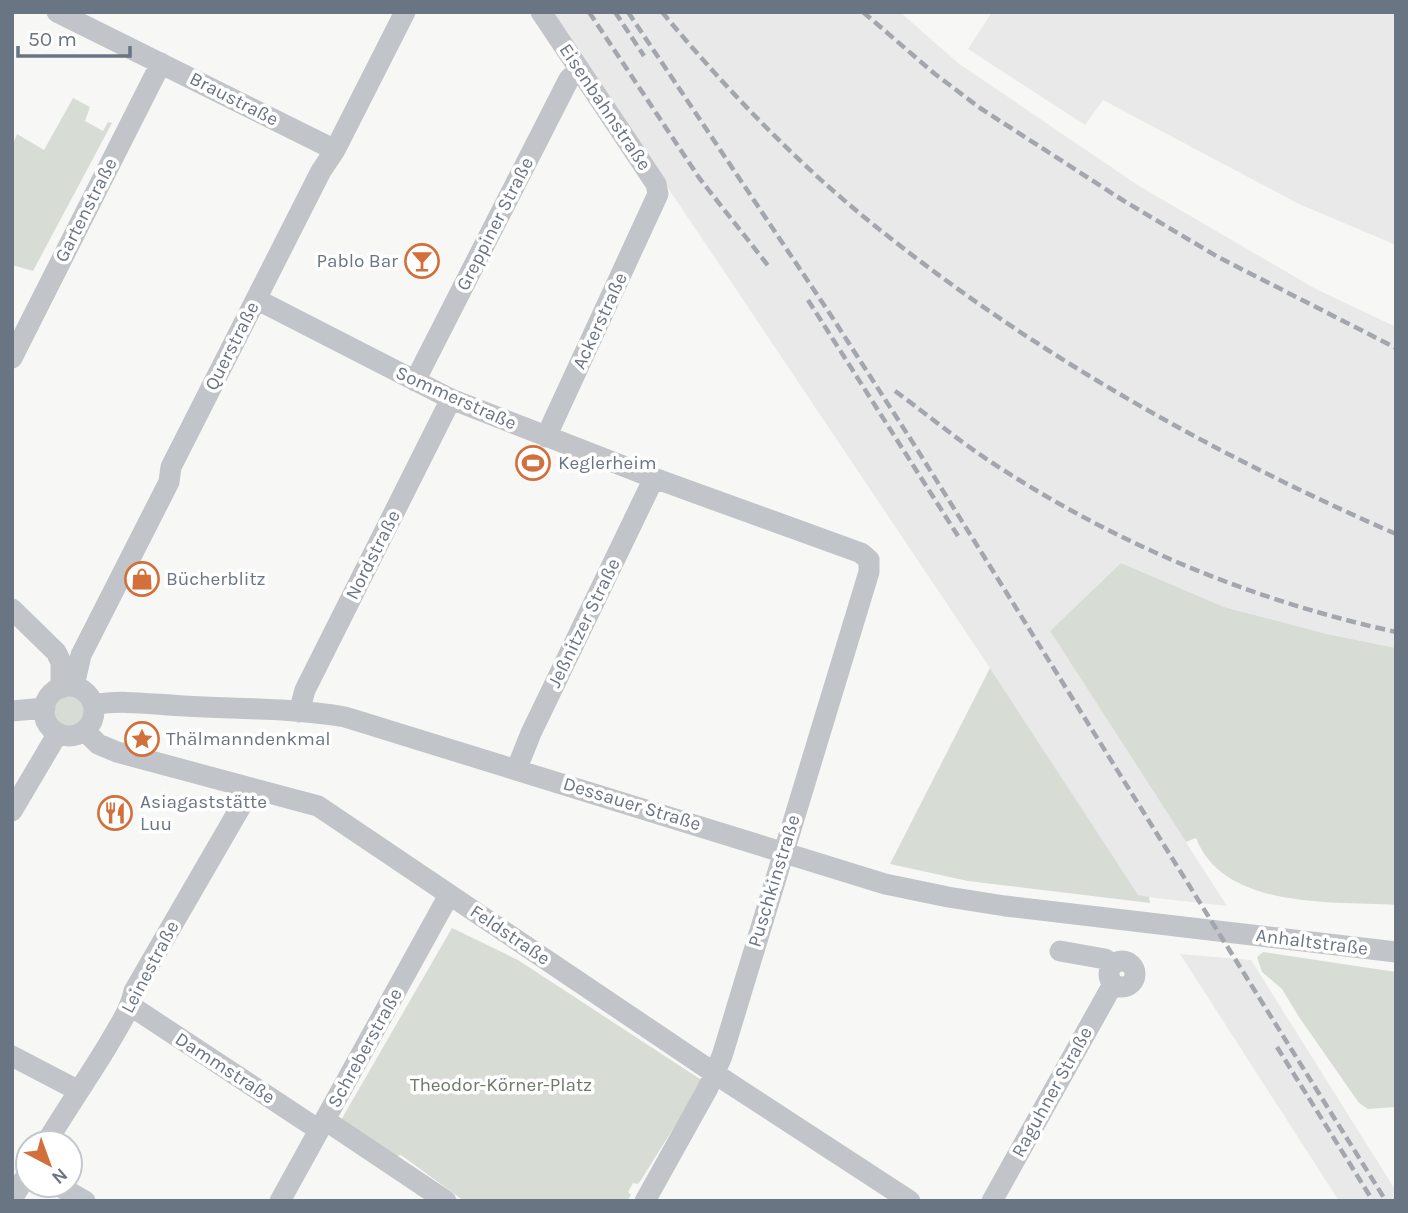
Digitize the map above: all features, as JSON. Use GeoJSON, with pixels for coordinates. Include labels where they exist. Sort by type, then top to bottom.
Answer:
{"type":"FeatureCollection","features":[{"type":"Feature","properties":{"kind":"street","name":"Braustraße"},"geometry":{"type":"LineString","coordinates":[[57,12],[335,150]]}},
{"type":"Feature","properties":{"kind":"street","name":"Querstraße"},"geometry":{"type":"LineString","coordinates":[[67,687],[256,299],[405,12]]}},
{"type":"Feature","properties":{"kind":"street","name":"Eisenbahnstraße"},"geometry":{"type":"LineString","coordinates":[[541,12],[656,184],[658,194],[655,206]]}},
{"type":"Feature","properties":{"kind":"street","name":"Gartenstraße"},"geometry":{"type":"LineString","coordinates":[[12,358],[161,63]]}},
{"type":"Feature","properties":{"kind":"street","name":"Greppiner Straße"},"geometry":{"type":"LineString","coordinates":[[415,382],[569,79],[579,70]]}},
{"type":"Feature","properties":{"kind":"street","name":"Ackerstraße"},"geometry":{"type":"LineString","coordinates":[[546,437],[655,206]]}},
{"type":"Feature","properties":{"kind":"street","name":"Sommerstraße"},"geometry":{"type":"LineString","coordinates":[[256,299],[451,399],[654,478],[861,553]]}},
{"type":"Feature","properties":{"kind":"street","name":"Nordstraße"},"geometry":{"type":"LineString","coordinates":[[299,712],[304,690],[451,399]]}},
{"type":"Feature","properties":{"kind":"street","name":"Jeßnitzer Straße"},"geometry":{"type":"LineString","coordinates":[[517,768],[531,733],[654,478]]}},
{"type":"Feature","properties":{"kind":"street","name":"Puschkinstraße"},"geometry":{"type":"LineString","coordinates":[[645,1201],[716,1074],[869,572],[869,560],[861,553]]}},
{"type":"Feature","properties":{"kind":"street"},"geometry":{"type":"LineString","coordinates":[[12,609],[56,652],[67,687]]}},
{"type":"Feature","properties":{"kind":"street"},"geometry":{"type":"LineString","coordinates":[[67,687],[87,693],[94,705],[94,717],[85,731],[72,736],[58,733],[46,720],[45,708],[52,693],[67,687]]}},
{"type":"Feature","properties":{"kind":"street","name":"Dessauer Straße"},"geometry":{"type":"LineString","coordinates":[[94,705],[143,704],[345,717],[517,768],[867,879],[948,897],[1169,926]]}},
{"type":"Feature","properties":{"kind":"street"},"geometry":{"type":"LineString","coordinates":[[12,711],[45,708]]}},
{"type":"Feature","properties":{"kind":"street","name":"Feldstraße"},"geometry":{"type":"LineString","coordinates":[[85,731],[97,744],[112,751],[318,806],[910,1201]]}},
{"type":"Feature","properties":{"kind":"street"},"geometry":{"type":"LineString","coordinates":[[12,811],[58,733]]}},
{"type":"Feature","properties":{"kind":"street","name":"Leinestraße"},"geometry":{"type":"LineString","coordinates":[[55,1129],[131,1006],[134,990],[251,789]]}},
{"type":"Feature","properties":{"kind":"street","name":"Schreberstraße"},"geometry":{"type":"LineString","coordinates":[[280,1201],[449,895]]}},
{"type":"Feature","properties":{"kind":"street","name":"Anhaltstraße"},"geometry":{"type":"LineString","coordinates":[[1169,926],[1396,952]]}},
{"type":"Feature","properties":{"kind":"street","name":"Raguhner Straße"},"geometry":{"type":"LineString","coordinates":[[992,1201],[1113,974],[1105,959],[1060,951]]}},
{"type":"Feature","properties":{"kind":"street","name":"Dammstraße"},"geometry":{"type":"LineString","coordinates":[[131,1006],[446,1201]]}},
{"type":"Feature","properties":{"kind":"street"},"geometry":{"type":"LineString","coordinates":[[12,1056],[79,1091]]}},
{"type":"Feature","properties":{"kind":"shaded area"},"geometry":{"type":"Polygon","coordinates":[[[550,12],[900,12],[958,63],[1139,186],[1314,288],[1396,327],[1396,648],[1327,634],[1224,607],[1121,563],[1050,631],[1227,906],[1138,896],[990,668],[550,12]]]}},
{"type":"Feature","properties":{"kind":"shaded area"},"geometry":{"type":"Polygon","coordinates":[[[992,12],[1396,12],[1396,245],[1299,204],[1103,100],[1085,125],[968,49],[992,12]]]}},
{"type":"Feature","properties":{"kind":"shaded area"},"geometry":{"type":"Polygon","coordinates":[[[1180,954],[1251,960],[1396,1191],[1396,1201],[1339,1201],[1180,954]]]}},
{"type":"Feature","properties":{"kind":"green space"},"geometry":{"type":"Polygon","coordinates":[[[73,98],[90,107],[85,121],[103,131],[108,122],[112,123],[33,271],[12,265],[12,147],[17,134],[44,150],[73,98]]]}},
{"type":"Feature","properties":{"kind":"green space"},"geometry":{"type":"Polygon","coordinates":[[[1121,563],[1224,607],[1327,634],[1396,648],[1396,905],[1312,901],[1255,890],[1230,878],[1210,861],[1196,838],[1186,842],[1050,631],[1121,563]]]}},
{"type":"Feature","properties":{"kind":"green space"},"geometry":{"type":"Polygon","coordinates":[[[990,668],[1138,895],[1149,897],[1150,903],[968,881],[890,864],[990,668]]]}},
{"type":"Feature","properties":{"kind":"green space"},"geometry":{"type":"Polygon","coordinates":[[[70,694],[82,699],[87,711],[82,723],[70,728],[58,723],[53,711],[58,699],[70,694]]]}},
{"type":"Feature","properties":{"kind":"green space","name":"Theodor-Körner-Platz"},"geometry":{"type":"Polygon","coordinates":[[[452,928],[518,960],[703,1081],[641,1180],[638,1184],[633,1183],[627,1201],[464,1201],[401,1155],[393,1157],[341,1120],[452,928]]]}},
{"type":"Feature","properties":{"kind":"green space"},"geometry":{"type":"Polygon","coordinates":[[[1263,952],[1396,972],[1396,1107],[1368,1109],[1359,1103],[1282,989],[1262,972],[1257,957],[1263,952]]]}},
{"type":"Feature","properties":{"kind":"railway"},"geometry":{"type":"LineString","coordinates":[[589,12],[700,179],[770,268]]}},
{"type":"Feature","properties":{"kind":"railway"},"geometry":{"type":"LineString","coordinates":[[615,12],[644,56]]}},
{"type":"Feature","properties":{"kind":"railway"},"geometry":{"type":"LineString","coordinates":[[628,12],[915,446],[1386,1201]]}},
{"type":"Feature","properties":{"kind":"railway"},"geometry":{"type":"LineString","coordinates":[[662,12],[731,91],[806,166],[858,212],[983,307],[1049,351],[1184,431],[1324,502],[1396,534]]}},
{"type":"Feature","properties":{"kind":"railway"},"geometry":{"type":"LineString","coordinates":[[863,12],[935,74],[980,108],[1124,201],[1218,257],[1396,348]]}},
{"type":"Feature","properties":{"kind":"railway"},"geometry":{"type":"LineString","coordinates":[[808,300],[958,536]]}},
{"type":"Feature","properties":{"kind":"railway"},"geometry":{"type":"LineString","coordinates":[[895,391],[994,464],[1089,520],[1137,544],[1187,566],[1289,604],[1396,632]]}},
{"type":"Feature","properties":{"kind":"railway"},"geometry":{"type":"LineString","coordinates":[[1277,1047],[1373,1201]]}},
{"type":"Feature","properties":{"kind":"place","name":"Pablo Bar"},"geometry":{"type":"Point","coordinates":[422,261]}},
{"type":"Feature","properties":{"kind":"place","name":"Keglerheim"},"geometry":{"type":"Point","coordinates":[533,463]}},
{"type":"Feature","properties":{"kind":"place","name":"Bücherblitz"},"geometry":{"type":"Point","coordinates":[142,579]}},
{"type":"Feature","properties":{"kind":"place","name":"Thälmanndenkmal"},"geometry":{"type":"Point","coordinates":[142,739]}},
{"type":"Feature","properties":{"kind":"place","name":"Asiagaststätte Luu"},"geometry":{"type":"Point","coordinates":[115,813]}}]}
